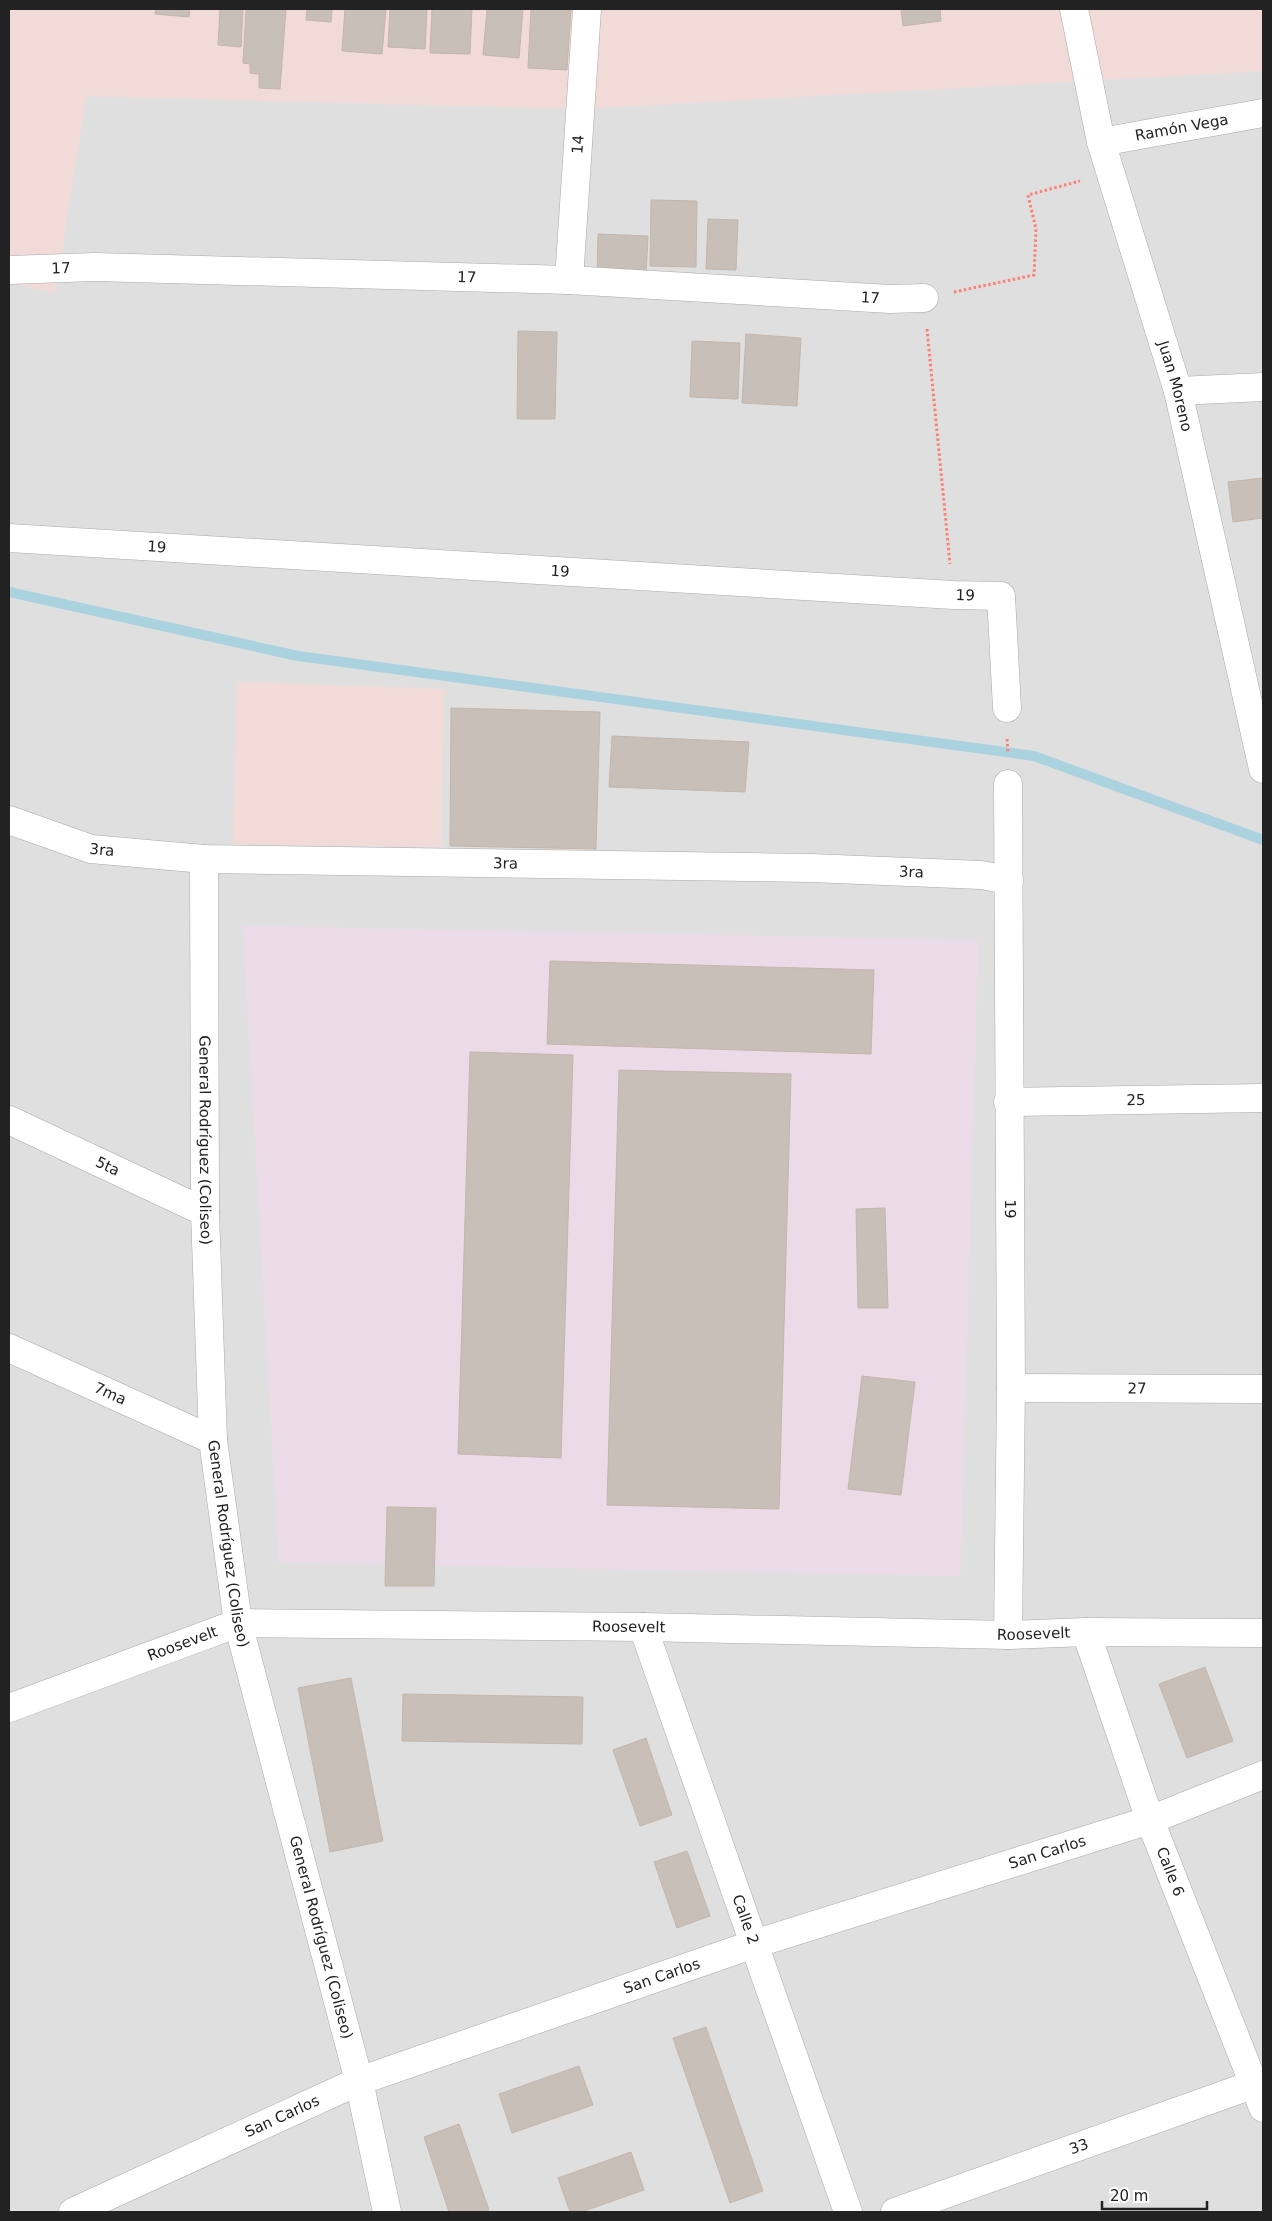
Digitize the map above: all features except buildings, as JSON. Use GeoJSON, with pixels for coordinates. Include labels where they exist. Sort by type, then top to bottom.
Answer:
{"type":"FeatureCollection","features":[{"type":"Feature","properties":{"kind":"street","name":"14"},"geometry":{"type":"LineString","coordinates":[[569,280],[588,9]]}},
{"type":"Feature","properties":{"kind":"street","name":"Juan Moreno"},"geometry":{"type":"LineString","coordinates":[[1074,9],[1101,142],[1178,391],[1257,716],[1263,769]]}},
{"type":"Feature","properties":{"kind":"street","name":"Ramón Vega"},"geometry":{"type":"LineString","coordinates":[[1101,142],[1263,113]]}},
{"type":"Feature","properties":{"kind":"street","name":"17"},"geometry":{"type":"LineString","coordinates":[[9,270],[95,267],[569,280],[890,299],[924,298]]}},
{"type":"Feature","properties":{"kind":"street"},"geometry":{"type":"LineString","coordinates":[[1178,391],[1263,387]]}},
{"type":"Feature","properties":{"kind":"street","name":"19"},"geometry":{"type":"LineString","coordinates":[[9,538],[953,595],[1002,596],[1007,708]]}},
{"type":"Feature","properties":{"kind":"street","name":"19"},"geometry":{"type":"LineString","coordinates":[[1008,784],[1010,1388],[1008,1635]]}},
{"type":"Feature","properties":{"kind":"street","name":"3ra"},"geometry":{"type":"LineString","coordinates":[[9,820],[91,849],[204,859],[812,868],[980,876],[1009,880]]}},
{"type":"Feature","properties":{"kind":"street","name":"General Rodríguez (Coliseo)"},"geometry":{"type":"LineString","coordinates":[[204,859],[205,1212],[213,1440],[238,1623],[359,2081],[387,2212]]}},
{"type":"Feature","properties":{"kind":"street","name":"25"},"geometry":{"type":"LineString","coordinates":[[1008,1102],[1263,1098]]}},
{"type":"Feature","properties":{"kind":"street","name":"5ta"},"geometry":{"type":"LineString","coordinates":[[9,1120],[205,1212]]}},
{"type":"Feature","properties":{"kind":"street","name":"7ma"},"geometry":{"type":"LineString","coordinates":[[9,1348],[213,1440]]}},
{"type":"Feature","properties":{"kind":"street","name":"27"},"geometry":{"type":"LineString","coordinates":[[1010,1388],[1263,1389]]}},
{"type":"Feature","properties":{"kind":"street","name":"Roosevelt"},"geometry":{"type":"LineString","coordinates":[[9,1708],[238,1623],[643,1627],[1008,1635],[1086,1632],[1263,1633]]}},
{"type":"Feature","properties":{"kind":"street","name":"Calle 2"},"geometry":{"type":"LineString","coordinates":[[643,1627],[848,2212]]}},
{"type":"Feature","properties":{"kind":"street","name":"Calle 6"},"geometry":{"type":"LineString","coordinates":[[1086,1632],[1150,1820],[1260,2091]]}},
{"type":"Feature","properties":{"kind":"street","name":"San Carlos"},"geometry":{"type":"LineString","coordinates":[[73,2212],[359,2081],[754,1944],[1150,1820],[1263,1775]]}},
{"type":"Feature","properties":{"kind":"street","name":"33"},"geometry":{"type":"LineString","coordinates":[[895,2212],[1260,2091]]}},
{"type":"Feature","properties":{"kind":"path"},"geometry":{"type":"LineString","coordinates":[[953,595],[924,298],[1034,275],[1036,230],[1028,195],[1110,174]]}},
{"type":"Feature","properties":{"kind":"path"},"geometry":{"type":"LineString","coordinates":[[1007,708],[1008,784]]}},
{"type":"Feature","properties":{"kind":"shaded area"},"geometry":{"type":"Polygon","coordinates":[[[9,9],[1263,9],[1263,2212],[9,2212],[9,9]]]}},
{"type":"Feature","properties":{"kind":"shaded area"},"geometry":{"type":"Polygon","coordinates":[[[9,9],[1263,9],[1263,71],[580,109],[86,96],[55,293],[9,282],[9,9]]]}},
{"type":"Feature","properties":{"kind":"shaded area"},"geometry":{"type":"Polygon","coordinates":[[[237,682],[444,689],[441,847],[233,844],[237,682]]]}},
{"type":"Feature","properties":{"kind":"shaded area"},"geometry":{"type":"Polygon","coordinates":[[[243,926],[978,940],[960,1576],[279,1562],[243,926]]]}},
{"type":"Feature","properties":{"kind":"waterway"},"geometry":{"type":"LineString","coordinates":[[9,592],[298,656],[1034,756],[1263,840]]}}]}
